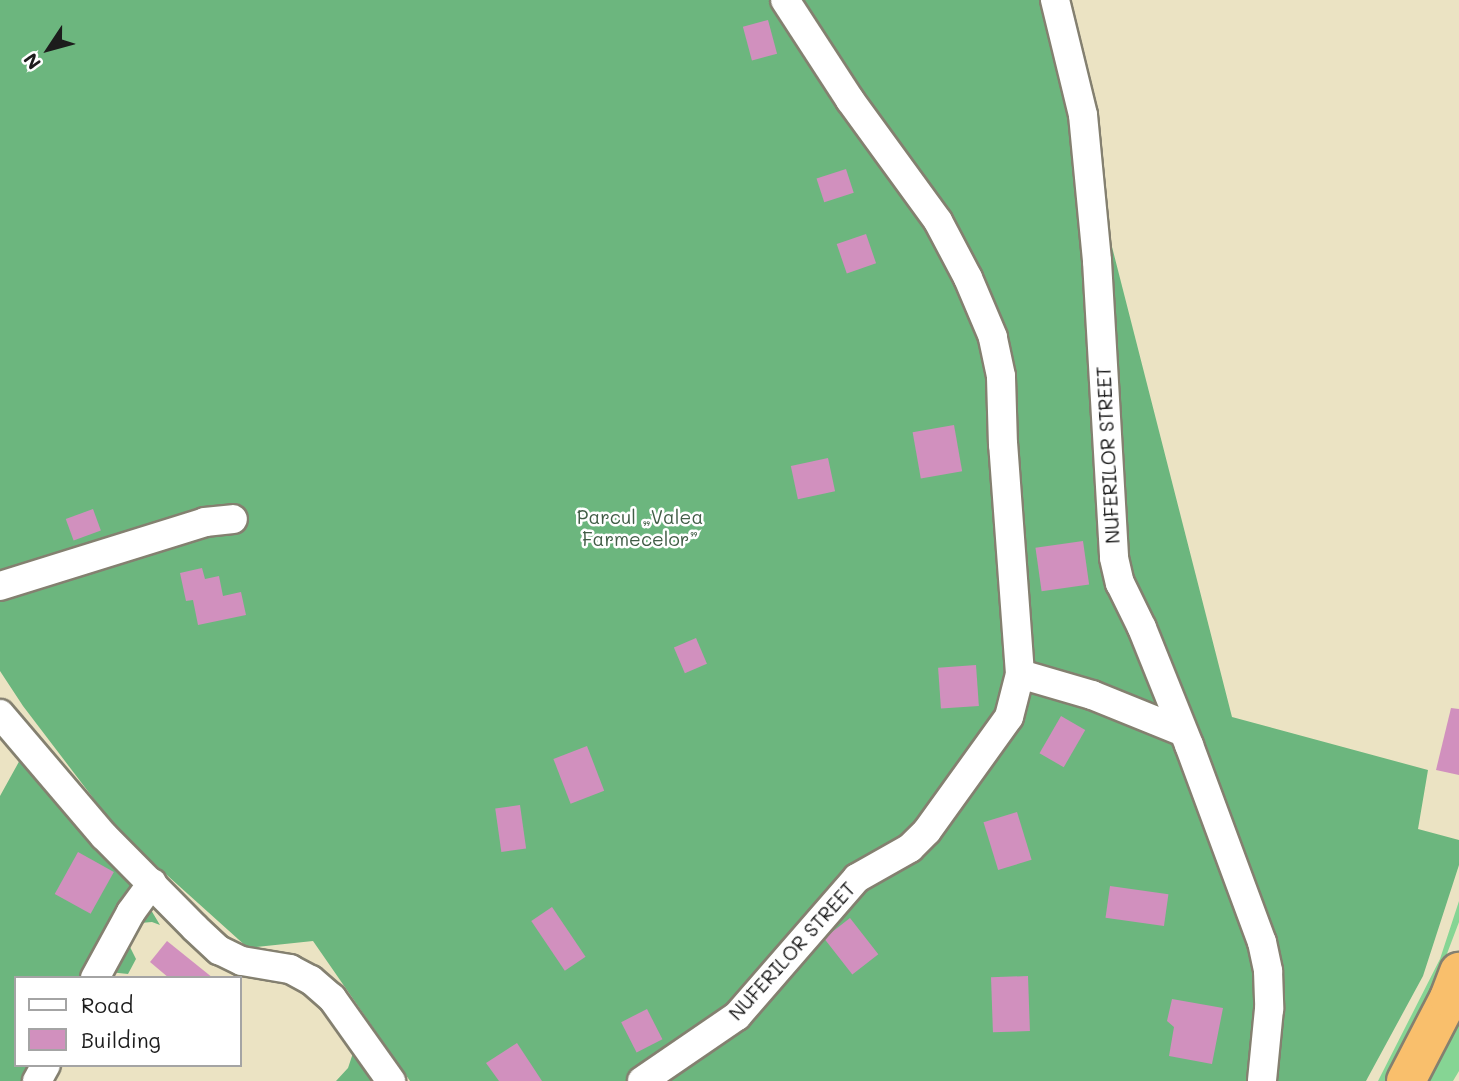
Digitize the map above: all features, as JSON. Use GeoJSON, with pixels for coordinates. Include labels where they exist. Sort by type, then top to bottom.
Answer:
{"type":"FeatureCollection","features":[{"type":"Feature","properties":{"kind":"highway"},"geometry":{"type":"LineString","coordinates":[[1406,1081],[1449,998],[1459,972]]}},
{"type":"Feature","properties":{"kind":"street","name":"NUFERILOR STREET"},"geometry":{"type":"LineString","coordinates":[[642,1081],[737,1016],[857,878],[910,848],[927,831],[1009,717],[1020,674],[1003,445],[1001,376],[993,337],[968,278],[938,221],[850,100],[785,0]]}},
{"type":"Feature","properties":{"kind":"street","name":"NUFERILOR STREET"},"geometry":{"type":"LineString","coordinates":[[1055,0],[1083,115],[1097,261],[1114,558],[1120,583],[1142,628],[1181,731],[1189,745],[1262,942],[1268,971],[1269,1009],[1262,1081]]}},
{"type":"Feature","properties":{"kind":"street"},"geometry":{"type":"LineString","coordinates":[[0,586],[205,522],[233,519]]}},
{"type":"Feature","properties":{"kind":"street"},"geometry":{"type":"LineString","coordinates":[[1020,674],[1092,695],[1181,731]]}},
{"type":"Feature","properties":{"kind":"street"},"geometry":{"type":"LineString","coordinates":[[0,714],[104,836],[219,950],[242,961],[289,969],[311,980],[332,998],[391,1081]]}},
{"type":"Feature","properties":{"kind":"street"},"geometry":{"type":"LineString","coordinates":[[96,976],[131,912],[152,883]]}},
{"type":"Feature","properties":{"kind":"green space","name":"Parcul „Valea Farmecelor”"},"geometry":{"type":"Polygon","coordinates":[[[0,0],[1049,0],[1232,717],[1428,770],[1418,829],[1459,840],[1459,865],[1423,976],[1366,1081],[410,1081],[313,941],[248,948],[119,832],[23,706],[0,671],[0,0]]]}},
{"type":"Feature","properties":{"kind":"green space"},"geometry":{"type":"Polygon","coordinates":[[[21,758],[133,880],[160,925],[152,922],[140,923],[126,939],[136,959],[128,974],[109,972],[106,976],[14,976],[14,1067],[59,1067],[51,1081],[0,1081],[0,796],[21,758]]]}},
{"type":"Feature","properties":{"kind":"green space"},"geometry":{"type":"Polygon","coordinates":[[[1459,901],[1459,922],[1434,988],[1390,1081],[1378,1081],[1440,959],[1459,901]]]}},
{"type":"Feature","properties":{"kind":"green space"},"geometry":{"type":"Polygon","coordinates":[[[1459,1015],[1459,1071],[1453,1081],[1423,1081],[1459,1015]]]}},
{"type":"Feature","properties":{"kind":"green space"},"geometry":{"type":"Polygon","coordinates":[[[353,1053],[372,1081],[336,1081],[348,1068],[353,1053]]]}},
{"type":"Feature","properties":{"kind":"building"},"geometry":{"type":"Polygon","coordinates":[[[768,20],[777,54],[752,61],[743,27],[768,20]]]}},
{"type":"Feature","properties":{"kind":"building"},"geometry":{"type":"Polygon","coordinates":[[[846,169],[854,193],[824,202],[817,179],[846,169]]]}},
{"type":"Feature","properties":{"kind":"building"},"geometry":{"type":"Polygon","coordinates":[[[866,234],[876,263],[847,273],[837,244],[866,234]]]}},
{"type":"Feature","properties":{"kind":"building"},"geometry":{"type":"Polygon","coordinates":[[[954,425],[962,471],[921,479],[913,432],[954,425]]]}},
{"type":"Feature","properties":{"kind":"building"},"geometry":{"type":"Polygon","coordinates":[[[828,458],[835,491],[798,499],[791,466],[828,458]]]}},
{"type":"Feature","properties":{"kind":"building"},"geometry":{"type":"Polygon","coordinates":[[[93,509],[101,531],[74,541],[66,519],[93,509]]]}},
{"type":"Feature","properties":{"kind":"building"},"geometry":{"type":"Polygon","coordinates":[[[1083,541],[1089,585],[1042,591],[1035,548],[1083,541]]]}},
{"type":"Feature","properties":{"kind":"building"},"geometry":{"type":"Polygon","coordinates":[[[202,568],[205,579],[219,576],[223,596],[241,592],[246,615],[198,625],[193,600],[186,601],[180,573],[202,568]]]}},
{"type":"Feature","properties":{"kind":"building"},"geometry":{"type":"Polygon","coordinates":[[[696,638],[707,664],[685,673],[674,647],[696,638]]]}},
{"type":"Feature","properties":{"kind":"building"},"geometry":{"type":"Polygon","coordinates":[[[976,665],[979,706],[941,709],[938,668],[976,665]]]}},
{"type":"Feature","properties":{"kind":"building"},"geometry":{"type":"Polygon","coordinates":[[[1451,708],[1459,709],[1459,775],[1436,770],[1451,708]]]}},
{"type":"Feature","properties":{"kind":"building"},"geometry":{"type":"Polygon","coordinates":[[[1061,716],[1085,730],[1064,767],[1040,753],[1061,716]]]}},
{"type":"Feature","properties":{"kind":"building"},"geometry":{"type":"Polygon","coordinates":[[[587,746],[604,791],[571,804],[553,759],[587,746]]]}},
{"type":"Feature","properties":{"kind":"building"},"geometry":{"type":"Polygon","coordinates":[[[520,805],[526,849],[501,852],[495,808],[520,805]]]}},
{"type":"Feature","properties":{"kind":"building"},"geometry":{"type":"Polygon","coordinates":[[[1017,812],[1032,860],[998,870],[984,822],[1017,812]]]}},
{"type":"Feature","properties":{"kind":"building"},"geometry":{"type":"Polygon","coordinates":[[[78,852],[114,872],[91,914],[55,894],[78,852]]]}},
{"type":"Feature","properties":{"kind":"building"},"geometry":{"type":"Polygon","coordinates":[[[1110,886],[1168,894],[1164,926],[1106,918],[1110,886]]]}},
{"type":"Feature","properties":{"kind":"building"},"geometry":{"type":"Polygon","coordinates":[[[552,907],[586,957],[565,971],[531,921],[552,907]]]}},
{"type":"Feature","properties":{"kind":"building"},"geometry":{"type":"Polygon","coordinates":[[[850,918],[878,954],[852,975],[824,938],[850,918]]]}},
{"type":"Feature","properties":{"kind":"building"},"geometry":{"type":"Polygon","coordinates":[[[167,941],[211,976],[167,976],[150,962],[167,941]]]}},
{"type":"Feature","properties":{"kind":"building"},"geometry":{"type":"Polygon","coordinates":[[[1028,976],[1030,1031],[993,1032],[991,977],[1028,976]]]}},
{"type":"Feature","properties":{"kind":"building"},"geometry":{"type":"Polygon","coordinates":[[[1172,999],[1223,1008],[1212,1064],[1169,1056],[1174,1027],[1167,1021],[1172,999]]]}},
{"type":"Feature","properties":{"kind":"building"},"geometry":{"type":"Polygon","coordinates":[[[647,1009],[662,1039],[637,1052],[621,1022],[647,1009]]]}},
{"type":"Feature","properties":{"kind":"building"},"geometry":{"type":"Polygon","coordinates":[[[517,1043],[542,1081],[499,1081],[486,1063],[517,1043]]]}}]}
